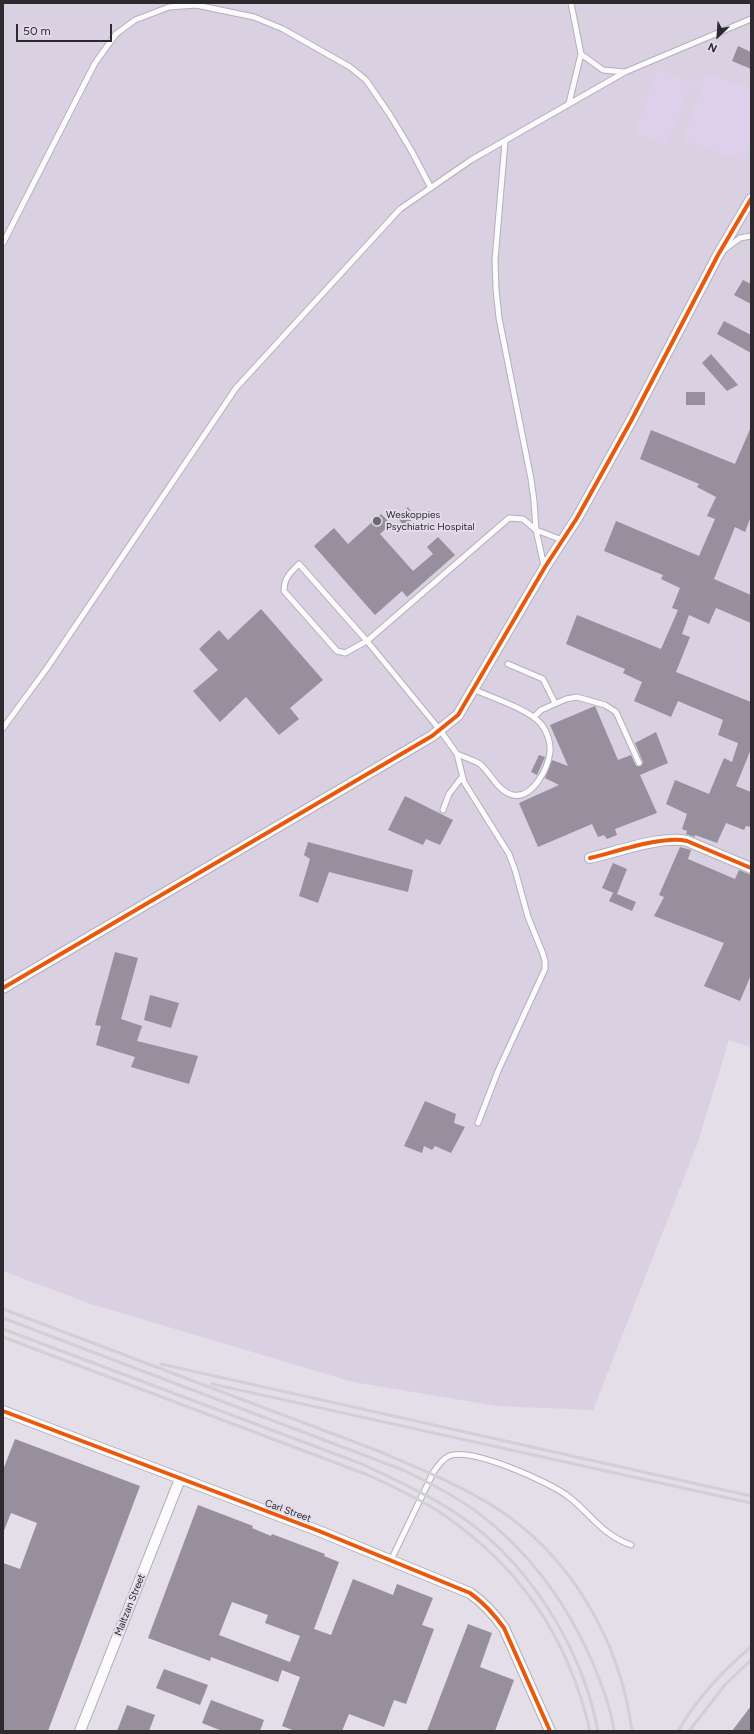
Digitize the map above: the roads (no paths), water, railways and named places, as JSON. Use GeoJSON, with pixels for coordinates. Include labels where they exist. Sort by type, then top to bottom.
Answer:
{"type":"FeatureCollection","features":[{"type":"Feature","properties":{"kind":"street"},"geometry":{"type":"LineString","coordinates":[[3,988],[440,730],[458,715],[544,567],[577,518],[628,428],[718,255],[751,199]]}},
{"type":"Feature","properties":{"kind":"street"},"geometry":{"type":"LineString","coordinates":[[590,858],[654,842],[677,838],[688,841],[751,868]]}},
{"type":"Feature","properties":{"kind":"street","name":"Carl Street"},"geometry":{"type":"LineString","coordinates":[[3,1411],[180,1479],[319,1530],[470,1593],[484,1603],[495,1614],[504,1628],[550,1731]]}},
{"type":"Feature","properties":{"kind":"street","name":"Maltzan Street"},"geometry":{"type":"LineString","coordinates":[[80,1731],[180,1479]]}},
{"type":"Feature","properties":{"kind":"lane"},"geometry":{"type":"LineString","coordinates":[[569,103],[581,54],[571,3]]}},
{"type":"Feature","properties":{"kind":"lane"},"geometry":{"type":"LineString","coordinates":[[3,243],[95,63],[116,34],[135,20],[169,7],[196,5],[254,17],[283,29],[350,66],[366,80],[390,115],[431,188]]}},
{"type":"Feature","properties":{"kind":"lane"},"geometry":{"type":"LineString","coordinates":[[3,728],[47,668],[236,388],[400,209],[472,160],[625,72],[751,19]]}},
{"type":"Feature","properties":{"kind":"lane"},"geometry":{"type":"LineString","coordinates":[[581,54],[604,70],[625,72]]}},
{"type":"Feature","properties":{"kind":"lane"},"geometry":{"type":"LineString","coordinates":[[505,142],[495,260],[496,289],[499,318],[531,479],[536,530],[544,567]]}},
{"type":"Feature","properties":{"kind":"lane"},"geometry":{"type":"LineString","coordinates":[[718,255],[740,238],[751,236]]}},
{"type":"Feature","properties":{"kind":"lane"},"geometry":{"type":"LineString","coordinates":[[478,1123],[498,1071],[545,969],[545,961],[528,917],[515,870],[508,854],[462,778],[457,754],[440,730],[367,641],[298,564],[287,576],[284,582],[284,591],[337,651],[345,653],[367,641],[509,518],[523,519],[536,530],[562,540]]}},
{"type":"Feature","properties":{"kind":"lane"},"geometry":{"type":"LineString","coordinates":[[508,664],[543,680],[555,703]]}},
{"type":"Feature","properties":{"kind":"lane"},"geometry":{"type":"LineString","coordinates":[[457,754],[480,764],[497,784],[509,793],[520,795],[529,791],[541,776],[550,754],[547,734],[534,717],[472,689]]}},
{"type":"Feature","properties":{"kind":"lane"},"geometry":{"type":"LineString","coordinates":[[534,717],[541,710],[555,703],[577,697],[592,700],[612,709],[619,718],[640,763]]}},
{"type":"Feature","properties":{"kind":"lane"},"geometry":{"type":"LineString","coordinates":[[443,810],[450,794],[462,778]]}},
{"type":"Feature","properties":{"kind":"lane"},"geometry":{"type":"LineString","coordinates":[[391,1560],[433,1473],[440,1463],[448,1456],[458,1454],[473,1455],[511,1468],[536,1479],[568,1496],[604,1531],[631,1545]]}},
{"type":"Feature","properties":{"kind":"railway"},"geometry":{"type":"LineString","coordinates":[[3,1309],[381,1452],[423,1470],[477,1496],[490,1504],[519,1524],[544,1547],[567,1573],[586,1602],[603,1632],[616,1664],[626,1697],[632,1731]]}},
{"type":"Feature","properties":{"kind":"railway"},"geometry":{"type":"LineString","coordinates":[[3,1318],[403,1470],[441,1489],[477,1512],[513,1543],[558,1598],[571,1619],[592,1661],[608,1705],[614,1731]]}},
{"type":"Feature","properties":{"kind":"railway"},"geometry":{"type":"LineString","coordinates":[[3,1329],[362,1464],[417,1490],[448,1508],[476,1528],[502,1550],[525,1576],[546,1604],[578,1666],[590,1698],[598,1731]]}},
{"type":"Feature","properties":{"kind":"railway"},"geometry":{"type":"LineString","coordinates":[[3,1337],[368,1475],[413,1496],[438,1511],[467,1532],[493,1555],[516,1579],[536,1606],[554,1634],[568,1664],[580,1696],[590,1731]]}},
{"type":"Feature","properties":{"kind":"railway"},"geometry":{"type":"LineString","coordinates":[[161,1364],[751,1496]]}},
{"type":"Feature","properties":{"kind":"railway"},"geometry":{"type":"LineString","coordinates":[[212,1384],[751,1503]]}},
{"type":"Feature","properties":{"kind":"railway"},"geometry":{"type":"LineString","coordinates":[[678,1731],[693,1708],[711,1686],[751,1647]]}},
{"type":"Feature","properties":{"kind":"railway"},"geometry":{"type":"LineString","coordinates":[[689,1731],[725,1685],[751,1660]]}},
{"type":"Feature","properties":{"kind":"place","name":"Weskoppies Psychiatric Hospital"},"geometry":{"type":"Point","coordinates":[377,521]}}]}
